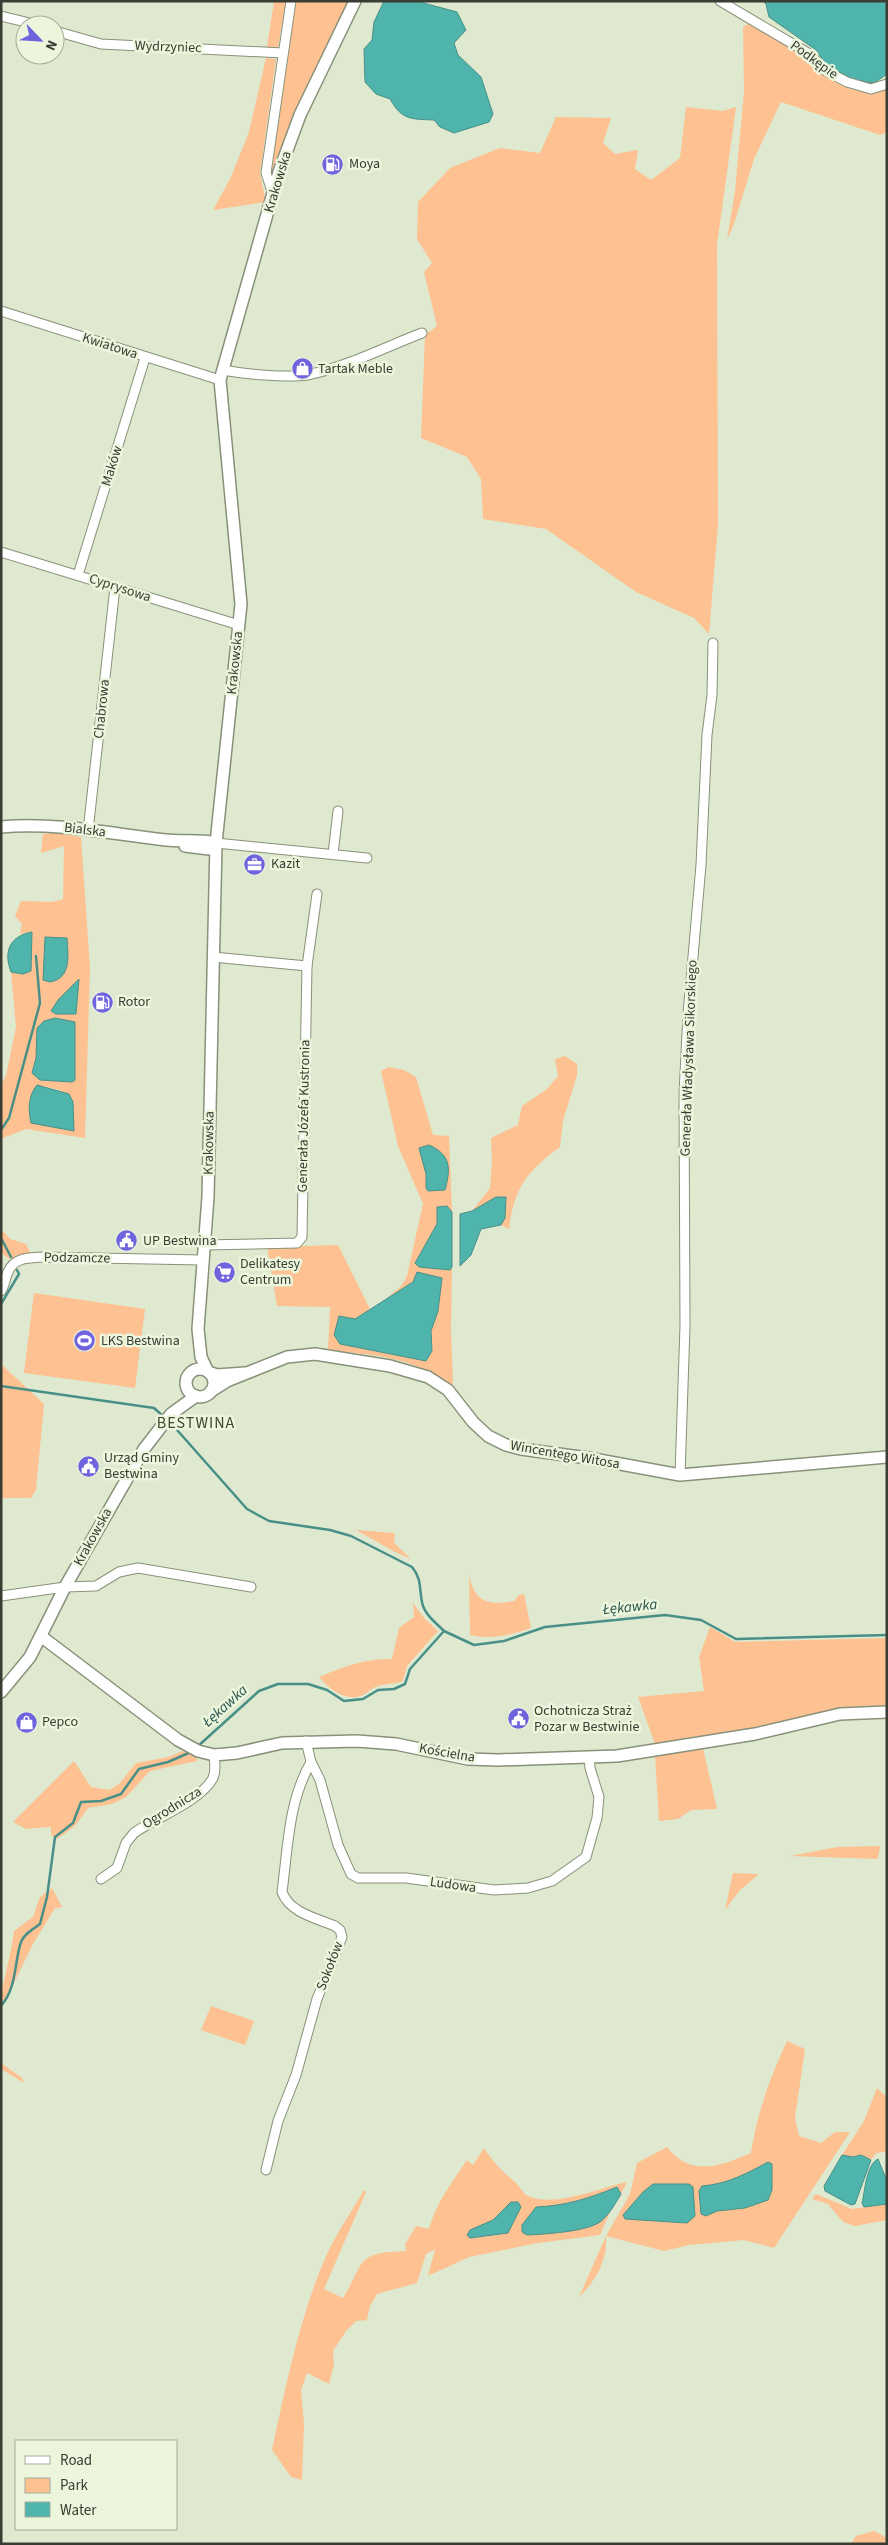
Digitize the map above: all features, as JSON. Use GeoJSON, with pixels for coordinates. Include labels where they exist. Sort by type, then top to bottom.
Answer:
{"type":"FeatureCollection","features":[{"type":"Feature","properties":{"kind":"street"},"geometry":{"type":"LineString","coordinates":[[273,194],[266,173],[291,1]]}},
{"type":"Feature","properties":{"kind":"street","name":"Krakowska"},"geometry":{"type":"LineString","coordinates":[[193,1370],[208,1197],[215,873],[210,842],[239,625],[240,586],[221,375],[273,194],[300,115],[355,1]]}},
{"type":"Feature","properties":{"kind":"street","name":"Podkępie"},"geometry":{"type":"LineString","coordinates":[[720,1],[808,53],[826,71],[847,82],[870,88],[887,84]]}},
{"type":"Feature","properties":{"kind":"street"},"geometry":{"type":"LineString","coordinates":[[1,16],[15,19]]}},
{"type":"Feature","properties":{"kind":"street","name":"Wydrzyniec"},"geometry":{"type":"LineString","coordinates":[[65,34],[101,44],[283,53]]}},
{"type":"Feature","properties":{"kind":"street","name":"Kwiatowa"},"geometry":{"type":"LineString","coordinates":[[1,312],[146,358],[221,375]]}},
{"type":"Feature","properties":{"kind":"street"},"geometry":{"type":"LineString","coordinates":[[221,375],[306,375],[342,365],[422,333]]}},
{"type":"Feature","properties":{"kind":"street","name":"Maków"},"geometry":{"type":"LineString","coordinates":[[78,575],[146,358]]}},
{"type":"Feature","properties":{"kind":"street","name":"Cyprysowa"},"geometry":{"type":"LineString","coordinates":[[1,552],[239,625]]}},
{"type":"Feature","properties":{"kind":"street","name":"Chabrowa"},"geometry":{"type":"LineString","coordinates":[[88,831],[115,587]]}},
{"type":"Feature","properties":{"kind":"street","name":"Generała Władysława Sikorskiego"},"geometry":{"type":"LineString","coordinates":[[680,1475],[684,1326],[684,1094],[688,1014],[701,865],[707,735],[712,695],[714,642]]}},
{"type":"Feature","properties":{"kind":"street"},"geometry":{"type":"LineString","coordinates":[[333,854],[338,811]]}},
{"type":"Feature","properties":{"kind":"street","name":"Bialska"},"geometry":{"type":"LineString","coordinates":[[2,830],[36,826],[169,840],[210,842]]}},
{"type":"Feature","properties":{"kind":"street"},"geometry":{"type":"LineString","coordinates":[[215,873],[210,842],[367,858]]}},
{"type":"Feature","properties":{"kind":"street","name":"Generała Józefa Kustronia"},"geometry":{"type":"LineString","coordinates":[[204,1245],[297,1243],[302,1237],[307,966],[316,894]]}},
{"type":"Feature","properties":{"kind":"street"},"geometry":{"type":"LineString","coordinates":[[213,957],[307,966]]}},
{"type":"Feature","properties":{"kind":"street","name":"Podzamcze"},"geometry":{"type":"LineString","coordinates":[[1,1291],[8,1271],[15,1262],[22,1258],[202,1260]]}},
{"type":"Feature","properties":{"kind":"street","name":"Krakowska"},"geometry":{"type":"LineString","coordinates":[[198,1329],[201,1358],[208,1372]]}},
{"type":"Feature","properties":{"kind":"street","name":"Wincentego Witosa"},"geometry":{"type":"LineString","coordinates":[[211,1391],[245,1373],[287,1357],[308,1354],[402,1368],[428,1377],[443,1386],[488,1436],[506,1445],[680,1475],[887,1457]]}},
{"type":"Feature","properties":{"kind":"street"},"geometry":{"type":"LineString","coordinates":[[203,1369],[208,1372],[214,1381],[211,1391],[201,1397],[187,1390],[186,1379],[193,1370],[203,1369]]}},
{"type":"Feature","properties":{"kind":"street","name":"Wincentego Witosa"},"geometry":{"type":"LineString","coordinates":[[208,1372],[217,1375],[245,1373]]}},
{"type":"Feature","properties":{"kind":"street","name":"Krakowska"},"geometry":{"type":"LineString","coordinates":[[1,1692],[30,1657],[42,1637],[65,1587],[124,1483],[168,1418],[186,1384]]}},
{"type":"Feature","properties":{"kind":"street","name":"Krakowska"},"geometry":{"type":"LineString","coordinates":[[168,1418],[196,1396]]}},
{"type":"Feature","properties":{"kind":"street","name":"Krakowska"},"geometry":{"type":"LineString","coordinates":[[65,1587],[96,1586],[118,1572],[138,1568],[251,1588]]}},
{"type":"Feature","properties":{"kind":"street"},"geometry":{"type":"LineString","coordinates":[[1,1596],[65,1587]]}},
{"type":"Feature","properties":{"kind":"street","name":"Kościelna"},"geometry":{"type":"LineString","coordinates":[[42,1637],[115,1694],[194,1749],[214,1755],[237,1753],[282,1742],[357,1741],[396,1744],[468,1759],[498,1760],[617,1756],[755,1734],[840,1714],[887,1712]]}},
{"type":"Feature","properties":{"kind":"street","name":"Ludowa"},"geometry":{"type":"LineString","coordinates":[[306,1741],[311,1762],[320,1780],[338,1845],[352,1874],[358,1878],[406,1878],[494,1890],[528,1888],[552,1881],[586,1857],[596,1824],[599,1797],[590,1768],[589,1757]]}},
{"type":"Feature","properties":{"kind":"street","name":"Ogrodnicza"},"geometry":{"type":"LineString","coordinates":[[100,1880],[117,1868],[126,1843],[134,1833],[204,1789],[216,1770],[214,1755]]}},
{"type":"Feature","properties":{"kind":"street","name":"Sokołów"},"geometry":{"type":"LineString","coordinates":[[266,2170],[278,2121],[296,2075],[317,1999],[342,1937],[340,1930],[335,1926],[294,1909],[286,1901],[282,1892],[293,1804],[300,1782],[311,1762]]}},
{"type":"Feature","properties":{"kind":"green space"},"geometry":{"type":"Polygon","coordinates":[[[274,1],[286,1],[278,47],[267,47],[274,1]]]}},
{"type":"Feature","properties":{"kind":"green space"},"geometry":{"type":"Polygon","coordinates":[[[294,1],[350,1],[293,116],[273,176],[270,172],[294,1]]]}},
{"type":"Feature","properties":{"kind":"green space"},"geometry":{"type":"Polygon","coordinates":[[[752,22],[780,39],[826,77],[837,83],[861,91],[874,92],[887,89],[887,132],[880,135],[781,102],[754,159],[734,224],[727,240],[735,191],[744,91],[743,27],[752,22]]]}},
{"type":"Feature","properties":{"kind":"green space"},"geometry":{"type":"Polygon","coordinates":[[[266,58],[276,59],[260,174],[266,202],[213,210],[231,177],[249,132],[266,58]]]}},
{"type":"Feature","properties":{"kind":"green space"},"geometry":{"type":"Polygon","coordinates":[[[686,107],[723,111],[736,107],[717,245],[718,525],[709,634],[694,618],[636,592],[546,529],[483,519],[481,479],[467,457],[421,438],[425,335],[437,326],[424,272],[432,263],[417,239],[418,202],[450,168],[500,148],[540,153],[556,117],[611,118],[603,143],[615,154],[638,150],[635,169],[651,180],[680,158],[686,107]]]}},
{"type":"Feature","properties":{"kind":"green space"},"geometry":{"type":"Polygon","coordinates":[[[55,833],[81,837],[90,968],[85,1138],[26,1129],[1,1139],[1,1085],[6,1076],[16,1027],[11,972],[23,974],[31,932],[20,934],[22,924],[15,916],[21,901],[52,902],[63,899],[64,846],[41,853],[43,834],[55,833]],[[79,980],[58,1001],[51,1011],[56,1014],[76,1014],[79,980]],[[55,1018],[37,1028],[36,1058],[32,1073],[48,1080],[72,1082],[75,1080],[74,1022],[55,1018]],[[37,1085],[46,1124],[60,1128],[74,1112],[73,1102],[60,1090],[37,1085]]]}},
{"type":"Feature","properties":{"kind":"green space"},"geometry":{"type":"Polygon","coordinates":[[[565,1056],[577,1064],[577,1075],[563,1121],[560,1147],[539,1164],[524,1182],[514,1202],[509,1229],[501,1225],[505,1217],[472,1211],[490,1188],[491,1138],[518,1125],[522,1106],[547,1089],[558,1076],[555,1059],[565,1056]]]}},
{"type":"Feature","properties":{"kind":"green space"},"geometry":{"type":"Polygon","coordinates":[[[389,1067],[404,1070],[416,1077],[433,1135],[449,1136],[452,1212],[447,1206],[437,1207],[437,1224],[415,1263],[419,1267],[449,1270],[452,1267],[451,1329],[453,1384],[451,1386],[424,1369],[409,1363],[360,1353],[328,1350],[330,1307],[277,1306],[267,1247],[338,1245],[370,1309],[334,1335],[340,1344],[426,1361],[432,1351],[431,1331],[438,1311],[413,1282],[387,1298],[401,1286],[407,1276],[423,1204],[398,1146],[381,1071],[389,1067]],[[419,1148],[426,1174],[426,1188],[445,1189],[419,1148]]]}},
{"type":"Feature","properties":{"kind":"green space"},"geometry":{"type":"Polygon","coordinates":[[[1,1229],[10,1239],[26,1244],[31,1254],[10,1259],[2,1254],[1,1229]]]}},
{"type":"Feature","properties":{"kind":"green space","name":"LKS Bestwina"},"geometry":{"type":"Polygon","coordinates":[[[34,1293],[145,1309],[135,1388],[24,1373],[34,1293]]]}},
{"type":"Feature","properties":{"kind":"green space"},"geometry":{"type":"Polygon","coordinates":[[[1,1364],[44,1404],[36,1490],[31,1498],[1,1498],[1,1364]]]}},
{"type":"Feature","properties":{"kind":"green space"},"geometry":{"type":"Polygon","coordinates":[[[356,1530],[395,1533],[394,1543],[411,1559],[395,1552],[356,1530]]]}},
{"type":"Feature","properties":{"kind":"green space"},"geometry":{"type":"Polygon","coordinates":[[[469,1575],[475,1591],[484,1600],[497,1603],[514,1601],[519,1595],[524,1594],[531,1628],[500,1636],[470,1635],[469,1575]]]}},
{"type":"Feature","properties":{"kind":"green space"},"geometry":{"type":"Polygon","coordinates":[[[413,1603],[424,1618],[438,1631],[407,1666],[403,1681],[379,1686],[363,1695],[351,1697],[339,1694],[319,1677],[355,1664],[372,1660],[392,1659],[399,1628],[414,1617],[413,1603]]]}},
{"type":"Feature","properties":{"kind":"green space"},"geometry":{"type":"Polygon","coordinates":[[[710,1627],[735,1642],[887,1638],[887,1709],[656,1747],[638,1697],[704,1691],[699,1657],[710,1627]]]}},
{"type":"Feature","properties":{"kind":"green space"},"geometry":{"type":"Polygon","coordinates":[[[703,1748],[717,1809],[691,1810],[678,1819],[659,1821],[655,1755],[703,1748]]]}},
{"type":"Feature","properties":{"kind":"green space"},"geometry":{"type":"Polygon","coordinates":[[[183,1751],[197,1758],[197,1761],[150,1771],[126,1797],[112,1804],[88,1808],[75,1826],[57,1839],[51,1835],[51,1827],[26,1829],[13,1822],[74,1761],[91,1787],[109,1790],[119,1784],[136,1763],[168,1757],[183,1751]]]}},
{"type":"Feature","properties":{"kind":"green space"},"geometry":{"type":"Polygon","coordinates":[[[880,1846],[878,1859],[790,1856],[837,1847],[880,1846]]]}},
{"type":"Feature","properties":{"kind":"green space"},"geometry":{"type":"Polygon","coordinates":[[[733,1873],[759,1874],[740,1890],[725,1910],[733,1873]]]}},
{"type":"Feature","properties":{"kind":"green space"},"geometry":{"type":"Polygon","coordinates":[[[52,1888],[62,1907],[55,1908],[33,1944],[1,2009],[14,1931],[33,1917],[40,1897],[52,1888]]]}},
{"type":"Feature","properties":{"kind":"green space"},"geometry":{"type":"Polygon","coordinates":[[[211,2006],[254,2021],[245,2045],[201,2030],[211,2006]]]}},
{"type":"Feature","properties":{"kind":"green space"},"geometry":{"type":"Polygon","coordinates":[[[787,2041],[805,2049],[795,2118],[799,2136],[821,2143],[835,2132],[850,2132],[774,2248],[744,2240],[689,2245],[664,2251],[606,2236],[630,2194],[637,2163],[667,2147],[676,2157],[696,2166],[718,2165],[751,2153],[765,2096],[787,2041]],[[768,2162],[728,2181],[702,2186],[717,2211],[745,2208],[768,2162]]]}},
{"type":"Feature","properties":{"kind":"green space"},"geometry":{"type":"Polygon","coordinates":[[[1,2063],[22,2078],[24,2083],[1,2069],[1,2063]]]}},
{"type":"Feature","properties":{"kind":"green space"},"geometry":{"type":"Polygon","coordinates":[[[877,2088],[887,2097],[887,2149],[885,2152],[876,2153],[871,2160],[861,2155],[853,2157],[842,2155],[864,2121],[877,2088]]]}},
{"type":"Feature","properties":{"kind":"green space"},"geometry":{"type":"Polygon","coordinates":[[[484,2148],[498,2166],[525,2194],[539,2199],[550,2200],[577,2196],[627,2182],[621,2194],[617,2187],[577,2201],[536,2207],[599,2223],[610,2212],[600,2235],[538,2243],[469,2257],[428,2276],[435,2249],[426,2254],[417,2283],[377,2294],[370,2306],[367,2320],[356,2321],[346,2331],[333,2351],[334,2364],[329,2384],[307,2373],[301,2390],[304,2424],[302,2480],[291,2477],[272,2450],[301,2325],[317,2277],[340,2230],[364,2190],[366,2192],[324,2289],[343,2298],[364,2261],[378,2254],[406,2251],[405,2244],[416,2226],[429,2229],[440,2202],[467,2160],[473,2165],[484,2148]],[[511,2202],[493,2220],[470,2230],[467,2235],[470,2238],[499,2235],[511,2202]]]}},
{"type":"Feature","properties":{"kind":"green space"},"geometry":{"type":"Polygon","coordinates":[[[816,2194],[852,2209],[887,2204],[887,2220],[855,2226],[843,2222],[828,2204],[812,2199],[816,2194]]]}},
{"type":"Feature","properties":{"kind":"green space"},"geometry":{"type":"Polygon","coordinates":[[[606,2236],[605,2253],[600,2269],[591,2284],[579,2297],[606,2236]]]}},
{"type":"Feature","properties":{"kind":"green space"},"geometry":{"type":"Polygon","coordinates":[[[874,2531],[887,2538],[887,2544],[851,2544],[856,2536],[874,2531]]]}},
{"type":"Feature","properties":{"kind":"water"},"geometry":{"type":"Polygon","coordinates":[[[384,1],[416,1],[457,12],[466,30],[454,43],[458,55],[481,77],[493,114],[489,122],[454,133],[440,127],[434,120],[403,115],[390,99],[376,94],[365,82],[364,49],[372,40],[374,22],[384,1]]]}},
{"type":"Feature","properties":{"kind":"water"},"geometry":{"type":"Polygon","coordinates":[[[763,1],[887,1],[887,74],[874,83],[854,80],[827,66],[816,50],[769,17],[766,4],[763,1]]]}},
{"type":"Feature","properties":{"kind":"water"},"geometry":{"type":"Polygon","coordinates":[[[32,932],[31,971],[23,974],[11,972],[8,957],[10,946],[18,937],[32,932]]]}},
{"type":"Feature","properties":{"kind":"water"},"geometry":{"type":"Polygon","coordinates":[[[45,937],[67,938],[68,958],[65,971],[57,980],[50,982],[43,980],[45,937]]]}},
{"type":"Feature","properties":{"kind":"water"},"geometry":{"type":"Polygon","coordinates":[[[79,979],[76,1014],[56,1014],[51,1011],[58,1000],[79,979]]]}},
{"type":"Feature","properties":{"kind":"water"},"geometry":{"type":"Polygon","coordinates":[[[55,1018],[75,1022],[75,1080],[72,1082],[40,1080],[32,1073],[36,1058],[37,1028],[44,1021],[55,1018]]]}},
{"type":"Feature","properties":{"kind":"water"},"geometry":{"type":"Polygon","coordinates":[[[37,1085],[69,1094],[73,1102],[74,1131],[31,1123],[29,1103],[37,1085]]]}},
{"type":"Feature","properties":{"kind":"water"},"geometry":{"type":"Polygon","coordinates":[[[429,1145],[442,1153],[448,1163],[445,1190],[428,1191],[426,1188],[426,1174],[419,1148],[429,1145]]]}},
{"type":"Feature","properties":{"kind":"water"},"geometry":{"type":"Polygon","coordinates":[[[496,1197],[506,1197],[505,1218],[501,1225],[481,1229],[471,1255],[460,1266],[460,1214],[472,1211],[496,1197]]]}},
{"type":"Feature","properties":{"kind":"water"},"geometry":{"type":"Polygon","coordinates":[[[447,1206],[452,1212],[452,1267],[450,1270],[419,1267],[415,1263],[437,1224],[437,1207],[447,1206]]]}},
{"type":"Feature","properties":{"kind":"water"},"geometry":{"type":"Polygon","coordinates":[[[417,1272],[442,1278],[438,1311],[431,1331],[432,1351],[426,1361],[340,1344],[334,1335],[339,1316],[355,1319],[413,1282],[417,1272]]]}},
{"type":"Feature","properties":{"kind":"water"},"geometry":{"type":"Polygon","coordinates":[[[842,2155],[853,2157],[861,2155],[871,2160],[855,2204],[851,2205],[825,2191],[824,2186],[842,2155]]]}},
{"type":"Feature","properties":{"kind":"water"},"geometry":{"type":"Polygon","coordinates":[[[878,2159],[887,2181],[887,2204],[864,2207],[862,2203],[868,2172],[878,2159]]]}},
{"type":"Feature","properties":{"kind":"water"},"geometry":{"type":"Polygon","coordinates":[[[768,2162],[772,2164],[772,2190],[768,2200],[745,2208],[717,2211],[706,2216],[701,2214],[699,2191],[702,2186],[728,2181],[768,2162]]]}},
{"type":"Feature","properties":{"kind":"water"},"geometry":{"type":"Polygon","coordinates":[[[653,2184],[689,2184],[693,2187],[695,2216],[687,2223],[625,2219],[623,2215],[643,2192],[653,2184]]]}},
{"type":"Feature","properties":{"kind":"water"},"geometry":{"type":"Polygon","coordinates":[[[617,2187],[621,2194],[609,2213],[600,2222],[585,2228],[554,2233],[527,2235],[522,2232],[522,2225],[536,2207],[577,2201],[617,2187]]]}},
{"type":"Feature","properties":{"kind":"water"},"geometry":{"type":"Polygon","coordinates":[[[511,2202],[518,2202],[521,2207],[508,2233],[470,2238],[467,2235],[470,2230],[493,2220],[511,2202]]]}},
{"type":"Feature","properties":{"kind":"waterway"},"geometry":{"type":"LineString","coordinates":[[1,1130],[9,1118],[40,1003],[36,956]]}},
{"type":"Feature","properties":{"kind":"waterway"},"geometry":{"type":"LineString","coordinates":[[1,1238],[11,1257]]}},
{"type":"Feature","properties":{"kind":"waterway"},"geometry":{"type":"LineString","coordinates":[[1,1304],[19,1274],[17,1270]]}},
{"type":"Feature","properties":{"kind":"waterway"},"geometry":{"type":"LineString","coordinates":[[1,1386],[154,1408],[164,1417]]}},
{"type":"Feature","properties":{"kind":"waterway"},"geometry":{"type":"LineString","coordinates":[[170,1422],[247,1509],[269,1521],[330,1530],[351,1536],[412,1567],[419,1580],[423,1606],[431,1618],[444,1631]]}},
{"type":"Feature","properties":{"kind":"waterway","name":"Łękawka"},"geometry":{"type":"LineString","coordinates":[[197,1747],[259,1691],[278,1684],[308,1684],[327,1690],[344,1701],[363,1699],[378,1690],[394,1689],[405,1684],[410,1669],[444,1631],[474,1645],[504,1641],[545,1627],[665,1615],[701,1620],[736,1639],[887,1635]]}},
{"type":"Feature","properties":{"kind":"waterway","name":"Łękawka"},"geometry":{"type":"LineString","coordinates":[[1,2006],[13,1983],[22,1939],[40,1924],[47,1897],[55,1837],[73,1823],[81,1802],[101,1801],[121,1794],[139,1769],[168,1762],[191,1752]]}},
{"type":"Feature","properties":{"kind":"place","name":"Moya"},"geometry":{"type":"Point","coordinates":[333,164]}},
{"type":"Feature","properties":{"kind":"place","name":"Tartak Meble"},"geometry":{"type":"Point","coordinates":[302,369]}},
{"type":"Feature","properties":{"kind":"place","name":"Kazit"},"geometry":{"type":"Point","coordinates":[255,864]}},
{"type":"Feature","properties":{"kind":"place","name":"Rotor"},"geometry":{"type":"Point","coordinates":[102,1002]}},
{"type":"Feature","properties":{"kind":"place","name":"UP Bestwina"},"geometry":{"type":"Point","coordinates":[127,1241]}},
{"type":"Feature","properties":{"kind":"place","name":"Delikatesy Centrum"},"geometry":{"type":"Point","coordinates":[224,1272]}},
{"type":"Feature","properties":{"kind":"place","name":"LKS Bestwina"},"geometry":{"type":"Point","coordinates":[85,1341]}},
{"type":"Feature","properties":{"kind":"place","name":"Urząd Gminy Bestwina"},"geometry":{"type":"Point","coordinates":[88,1466]}},
{"type":"Feature","properties":{"kind":"place","name":"Ochotnicza Straż Pozar w Bestwinie"},"geometry":{"type":"Point","coordinates":[518,1719]}},
{"type":"Feature","properties":{"kind":"place","name":"Pepco"},"geometry":{"type":"Point","coordinates":[26,1722]}},
{"type":"Feature","properties":{"kind":"district","name":"BESTWINA"},"geometry":{"type":"Point","coordinates":[196,1423]}}]}
